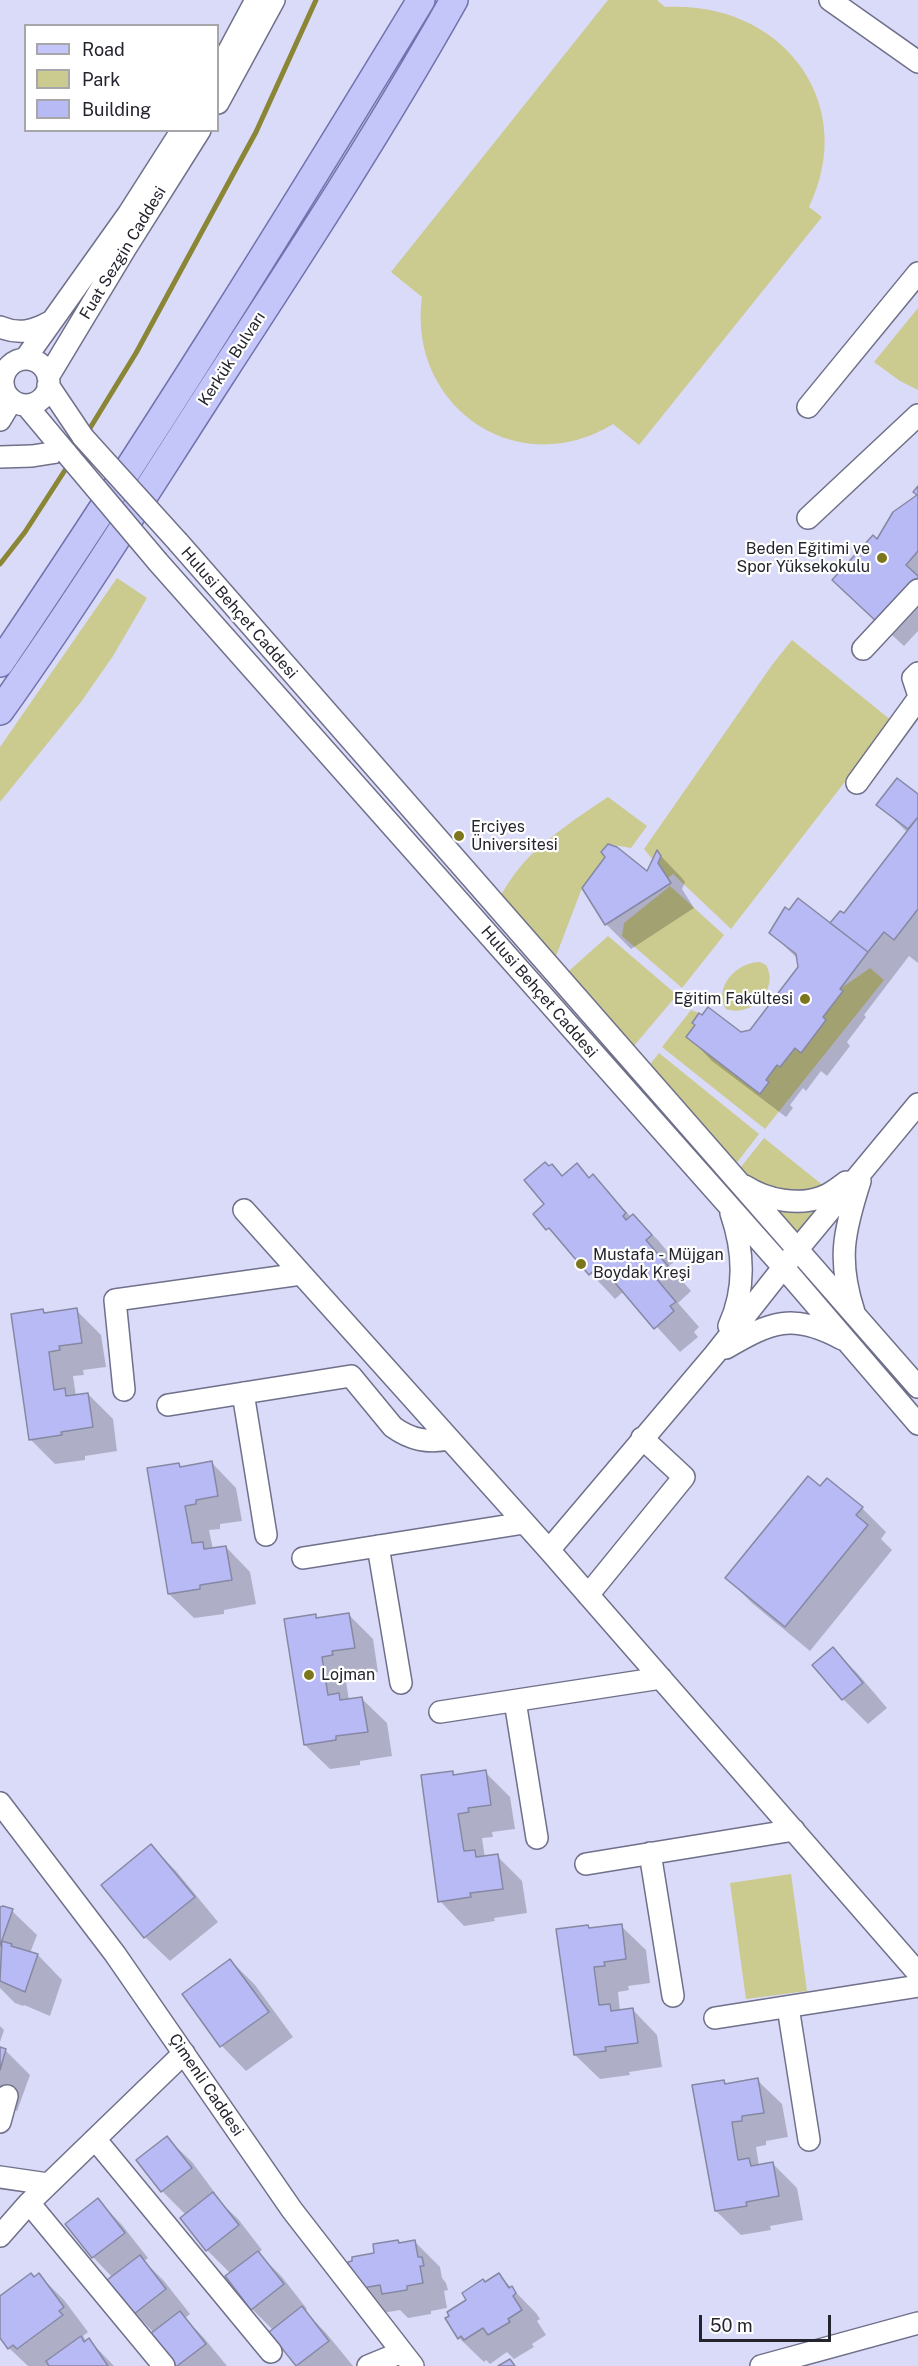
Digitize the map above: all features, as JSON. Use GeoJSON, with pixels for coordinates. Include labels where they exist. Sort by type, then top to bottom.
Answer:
{"type":"FeatureCollection","features":[{"type":"Feature","properties":{"kind":"main road","name":"Kerkük Bulvarı"},"geometry":{"type":"LineString","coordinates":[[0,663],[194,370],[421,0]]}},
{"type":"Feature","properties":{"kind":"main road","name":"Kerkük Bulvarı"},"geometry":{"type":"LineString","coordinates":[[0,711],[83,591],[319,224],[404,88],[454,0]]}},
{"type":"Feature","properties":{"kind":"street"},"geometry":{"type":"LineString","coordinates":[[219,69],[256,0]]}},
{"type":"Feature","properties":{"kind":"street"},"geometry":{"type":"LineString","coordinates":[[219,101],[274,0]]}},
{"type":"Feature","properties":{"kind":"street"},"geometry":{"type":"LineString","coordinates":[[830,0],[918,62]]}},
{"type":"Feature","properties":{"kind":"street","name":"Fuat Sezgin Caddesi"},"geometry":{"type":"LineString","coordinates":[[12,363],[51,322],[129,213],[181,132]]}},
{"type":"Feature","properties":{"kind":"street","name":"Fuat Sezgin Caddesi"},"geometry":{"type":"LineString","coordinates":[[48,381],[125,249],[199,132]]}},
{"type":"Feature","properties":{"kind":"street"},"geometry":{"type":"LineString","coordinates":[[808,407],[918,273]]}},
{"type":"Feature","properties":{"kind":"street"},"geometry":{"type":"LineString","coordinates":[[0,327],[25,332],[51,322]]}},
{"type":"Feature","properties":{"kind":"street"},"geometry":{"type":"LineString","coordinates":[[0,420],[19,402],[41,399],[48,381],[40,364],[12,363],[6,394],[19,402]]}},
{"type":"Feature","properties":{"kind":"street","name":"Hulusi Behçet Caddesi"},"geometry":{"type":"LineString","coordinates":[[48,381],[83,437],[178,542],[918,1387]]}},
{"type":"Feature","properties":{"kind":"street","name":"Hulusi Behçet Caddesi"},"geometry":{"type":"LineString","coordinates":[[19,402],[784,1268],[918,1424]]}},
{"type":"Feature","properties":{"kind":"street"},"geometry":{"type":"LineString","coordinates":[[808,518],[918,416]]}},
{"type":"Feature","properties":{"kind":"street"},"geometry":{"type":"LineString","coordinates":[[0,457],[65,452]]}},
{"type":"Feature","properties":{"kind":"street"},"geometry":{"type":"LineString","coordinates":[[863,649],[918,591]]}},
{"type":"Feature","properties":{"kind":"street"},"geometry":{"type":"LineString","coordinates":[[918,672],[913,678],[918,693]]}},
{"type":"Feature","properties":{"kind":"street"},"geometry":{"type":"LineString","coordinates":[[857,783],[918,699]]}},
{"type":"Feature","properties":{"kind":"street"},"geometry":{"type":"LineString","coordinates":[[549,1550],[715,1354],[797,1250],[918,1104]]}},
{"type":"Feature","properties":{"kind":"street"},"geometry":{"type":"LineString","coordinates":[[736,1180],[764,1195],[789,1201],[802,1201],[825,1196],[864,1169]]}},
{"type":"Feature","properties":{"kind":"street"},"geometry":{"type":"LineString","coordinates":[[856,1317],[846,1280],[844,1239],[864,1169]]}},
{"type":"Feature","properties":{"kind":"street"},"geometry":{"type":"LineString","coordinates":[[715,1354],[736,1308],[741,1285],[741,1252],[729,1207]]}},
{"type":"Feature","properties":{"kind":"street"},"geometry":{"type":"LineString","coordinates":[[243,1210],[549,1550],[918,1973]]}},
{"type":"Feature","properties":{"kind":"street"},"geometry":{"type":"LineString","coordinates":[[124,1390],[115,1300],[301,1274]]}},
{"type":"Feature","properties":{"kind":"street"},"geometry":{"type":"LineString","coordinates":[[715,1354],[760,1328],[783,1323],[809,1326],[846,1341]]}},
{"type":"Feature","properties":{"kind":"street"},"geometry":{"type":"LineString","coordinates":[[168,1405],[351,1376],[393,1427],[400,1432],[427,1441],[449,1439]]}},
{"type":"Feature","properties":{"kind":"street"},"geometry":{"type":"LineString","coordinates":[[243,1393],[266,1535]]}},
{"type":"Feature","properties":{"kind":"street"},"geometry":{"type":"LineString","coordinates":[[588,1595],[684,1477],[642,1438]]}},
{"type":"Feature","properties":{"kind":"street"},"geometry":{"type":"LineString","coordinates":[[303,1558],[524,1523]]}},
{"type":"Feature","properties":{"kind":"street"},"geometry":{"type":"LineString","coordinates":[[378,1546],[401,1683]]}},
{"type":"Feature","properties":{"kind":"street"},"geometry":{"type":"LineString","coordinates":[[440,1712],[661,1678]]}},
{"type":"Feature","properties":{"kind":"street"},"geometry":{"type":"LineString","coordinates":[[515,1701],[537,1838]]}},
{"type":"Feature","properties":{"kind":"street","name":"Çimenli Caddesi"},"geometry":{"type":"LineString","coordinates":[[0,1803],[115,1954],[292,2210],[407,2359]]}},
{"type":"Feature","properties":{"kind":"street"},"geometry":{"type":"LineString","coordinates":[[586,1864],[794,1830]]}},
{"type":"Feature","properties":{"kind":"street"},"geometry":{"type":"LineString","coordinates":[[650,1853],[673,1996]]}},
{"type":"Feature","properties":{"kind":"street"},"geometry":{"type":"LineString","coordinates":[[715,2018],[918,1986]]}},
{"type":"Feature","properties":{"kind":"street"},"geometry":{"type":"LineString","coordinates":[[788,2007],[809,2140]]}},
{"type":"Feature","properties":{"kind":"street"},"geometry":{"type":"LineString","coordinates":[[0,2236],[28,2203],[184,2053]]}},
{"type":"Feature","properties":{"kind":"street"},"geometry":{"type":"LineString","coordinates":[[0,2122],[7,2096]]}},
{"type":"Feature","properties":{"kind":"street"},"geometry":{"type":"LineString","coordinates":[[95,2139],[271,2352]]}},
{"type":"Feature","properties":{"kind":"street"},"geometry":{"type":"LineString","coordinates":[[0,2177],[48,2184]]}},
{"type":"Feature","properties":{"kind":"street"},"geometry":{"type":"LineString","coordinates":[[28,2203],[164,2366]]}},
{"type":"Feature","properties":{"kind":"street"},"geometry":{"type":"LineString","coordinates":[[761,2366],[918,2323]]}},
{"type":"Feature","properties":{"kind":"street"},"geometry":{"type":"LineString","coordinates":[[368,2366],[407,2359]]}},
{"type":"Feature","properties":{"kind":"green space"},"geometry":{"type":"Polygon","coordinates":[[[608,0],[657,0],[665,7],[707,9],[744,21],[775,40],[800,65],[816,96],[824,130],[822,168],[809,207],[822,217],[639,445],[613,424],[577,440],[541,444],[506,438],[476,424],[451,401],[432,371],[422,336],[422,297],[391,272],[608,0]]]}},
{"type":"Feature","properties":{"kind":"green space"},"geometry":{"type":"Polygon","coordinates":[[[918,308],[918,390],[900,381],[874,362],[918,308]]]}},
{"type":"Feature","properties":{"kind":"green space"},"geometry":{"type":"Polygon","coordinates":[[[117,578],[147,598],[113,656],[81,702],[0,802],[0,747],[117,578]]]}},
{"type":"Feature","properties":{"kind":"green space"},"geometry":{"type":"Polygon","coordinates":[[[792,640],[892,721],[731,929],[673,874],[668,878],[644,849],[772,665],[792,640]]]}},
{"type":"Feature","properties":{"kind":"green space"},"geometry":{"type":"Polygon","coordinates":[[[608,797],[647,826],[631,848],[608,844],[601,851],[605,857],[582,888],[548,977],[491,912],[513,876],[529,857],[557,833],[608,797]]]}},
{"type":"Feature","properties":{"kind":"green space"},"geometry":{"type":"Polygon","coordinates":[[[670,886],[724,935],[682,988],[622,936],[624,923],[670,886]]]}},
{"type":"Feature","properties":{"kind":"green space"},"geometry":{"type":"Polygon","coordinates":[[[608,936],[677,995],[622,1060],[553,985],[608,936]]]}},
{"type":"Feature","properties":{"kind":"green space"},"geometry":{"type":"Polygon","coordinates":[[[760,962],[766,965],[769,974],[769,983],[761,999],[745,1009],[735,1011],[726,1009],[723,992],[730,977],[743,966],[760,962]]]}},
{"type":"Feature","properties":{"kind":"green space"},"geometry":{"type":"Polygon","coordinates":[[[870,968],[884,980],[765,1129],[662,1047],[691,1010],[699,1013],[692,1023],[695,1025],[686,1037],[760,1094],[769,1082],[766,1080],[777,1065],[780,1067],[795,1048],[802,1052],[826,1020],[823,1017],[842,991],[840,989],[870,968]]]}},
{"type":"Feature","properties":{"kind":"green space"},"geometry":{"type":"Polygon","coordinates":[[[659,1053],[759,1134],[725,1178],[639,1078],[659,1053]]]}},
{"type":"Feature","properties":{"kind":"green space"},"geometry":{"type":"Polygon","coordinates":[[[764,1138],[835,1195],[807,1230],[792,1236],[729,1182],[764,1138]]]}},
{"type":"Feature","properties":{"kind":"green space"},"geometry":{"type":"Polygon","coordinates":[[[791,1874],[807,1991],[746,1999],[730,1883],[791,1874]]]}},
{"type":"Feature","properties":{"kind":"building","name":"Beden Eğitimi ve Spor Yüksekokulu"},"geometry":{"type":"Polygon","coordinates":[[[918,486],[918,551],[906,565],[918,576],[918,580],[878,623],[832,580],[873,535],[877,539],[893,512],[917,495],[913,492],[918,486]]]}},
{"type":"Feature","properties":{"kind":"building"},"geometry":{"type":"Polygon","coordinates":[[[897,778],[918,794],[918,817],[908,829],[876,805],[897,778]]]}},
{"type":"Feature","properties":{"kind":"building"},"geometry":{"type":"Polygon","coordinates":[[[918,817],[918,909],[894,940],[884,932],[868,952],[830,923],[840,911],[844,913],[918,817]]]}},
{"type":"Feature","properties":{"kind":"building"},"geometry":{"type":"Polygon","coordinates":[[[608,844],[617,847],[647,871],[657,850],[661,856],[658,863],[671,883],[605,925],[582,888],[605,857],[601,852],[608,844]]]}},
{"type":"Feature","properties":{"kind":"building","name":"Eğitim Fakültesi"},"geometry":{"type":"Polygon","coordinates":[[[798,898],[868,952],[840,989],[843,991],[823,1017],[826,1020],[801,1053],[795,1048],[780,1067],[777,1065],[766,1080],[769,1082],[760,1094],[686,1037],[695,1025],[692,1023],[699,1013],[702,1015],[708,1007],[741,1032],[750,1030],[798,967],[796,954],[769,933],[785,907],[789,910],[798,898]]]}},
{"type":"Feature","properties":{"kind":"building"},"geometry":{"type":"Polygon","coordinates":[[[545,1162],[549,1166],[552,1164],[562,1176],[577,1163],[589,1178],[593,1174],[626,1213],[623,1216],[626,1220],[633,1214],[652,1235],[646,1240],[668,1266],[655,1277],[676,1302],[670,1306],[674,1311],[654,1329],[600,1265],[589,1275],[549,1228],[546,1230],[533,1214],[544,1204],[524,1180],[545,1162]]]}},
{"type":"Feature","properties":{"kind":"building"},"geometry":{"type":"Polygon","coordinates":[[[77,1308],[82,1343],[59,1346],[60,1350],[49,1352],[54,1390],[65,1388],[66,1396],[88,1393],[93,1427],[29,1440],[11,1314],[43,1309],[44,1313],[77,1308]]]}},
{"type":"Feature","properties":{"kind":"building"},"geometry":{"type":"Polygon","coordinates":[[[212,1461],[218,1496],[196,1500],[196,1504],[185,1506],[192,1543],[203,1542],[204,1549],[226,1546],[232,1580],[200,1585],[200,1589],[168,1594],[147,1468],[179,1463],[180,1467],[212,1461]]]}},
{"type":"Feature","properties":{"kind":"building"},"geometry":{"type":"Polygon","coordinates":[[[808,1476],[820,1486],[827,1478],[863,1507],[856,1515],[868,1525],[785,1627],[725,1578],[808,1476]]]}},
{"type":"Feature","properties":{"kind":"building","name":"Lojman"},"geometry":{"type":"Polygon","coordinates":[[[349,1613],[355,1648],[332,1651],[333,1655],[322,1657],[328,1695],[339,1693],[340,1700],[362,1697],[368,1732],[336,1736],[336,1740],[304,1745],[284,1619],[316,1614],[316,1618],[349,1613]]]}},
{"type":"Feature","properties":{"kind":"building"},"geometry":{"type":"Polygon","coordinates":[[[833,1647],[863,1683],[842,1700],[812,1665],[833,1647]]]}},
{"type":"Feature","properties":{"kind":"building"},"geometry":{"type":"Polygon","coordinates":[[[486,1770],[491,1805],[468,1808],[469,1812],[458,1814],[464,1851],[475,1850],[476,1857],[498,1854],[503,1889],[470,1893],[471,1897],[438,1902],[421,1775],[453,1771],[453,1775],[486,1770]]]}},
{"type":"Feature","properties":{"kind":"building"},"geometry":{"type":"Polygon","coordinates":[[[151,1844],[195,1897],[144,1938],[101,1885],[151,1844]]]}},
{"type":"Feature","properties":{"kind":"building"},"geometry":{"type":"Polygon","coordinates":[[[0,1907],[13,1909],[0,1946],[0,1907]]]}},
{"type":"Feature","properties":{"kind":"building"},"geometry":{"type":"Polygon","coordinates":[[[622,1924],[626,1959],[604,1962],[605,1966],[594,1967],[599,2005],[610,2004],[611,2011],[633,2008],[638,2043],[605,2047],[606,2051],[574,2055],[556,1929],[622,1924]]]}},
{"type":"Feature","properties":{"kind":"building"},"geometry":{"type":"Polygon","coordinates":[[[2,1941],[38,1954],[25,1992],[0,1981],[2,1941]]]}},
{"type":"Feature","properties":{"kind":"building"},"geometry":{"type":"Polygon","coordinates":[[[230,1959],[269,2012],[220,2047],[182,1994],[230,1959]]]}},
{"type":"Feature","properties":{"kind":"building"},"geometry":{"type":"Polygon","coordinates":[[[0,2047],[6,2049],[0,2070],[0,2047]]]}},
{"type":"Feature","properties":{"kind":"building"},"geometry":{"type":"Polygon","coordinates":[[[758,2078],[764,2113],[742,2116],[742,2121],[732,2122],[738,2160],[749,2158],[751,2166],[773,2162],[779,2196],[746,2202],[747,2206],[715,2211],[692,2085],[724,2080],[725,2084],[758,2078]]]}},
{"type":"Feature","properties":{"kind":"building"},"geometry":{"type":"Polygon","coordinates":[[[167,2136],[192,2168],[161,2192],[136,2160],[167,2136]]]}},
{"type":"Feature","properties":{"kind":"building"},"geometry":{"type":"Polygon","coordinates":[[[213,2192],[239,2225],[206,2251],[180,2218],[213,2192]]]}},
{"type":"Feature","properties":{"kind":"building"},"geometry":{"type":"Polygon","coordinates":[[[98,2198],[125,2233],[92,2258],[65,2224],[98,2198]]]}},
{"type":"Feature","properties":{"kind":"building"},"geometry":{"type":"Polygon","coordinates":[[[398,2240],[399,2243],[415,2240],[418,2257],[422,2257],[424,2266],[420,2266],[423,2283],[407,2286],[407,2290],[382,2294],[380,2285],[357,2289],[352,2285],[348,2262],[352,2261],[352,2257],[374,2253],[373,2244],[398,2240]]]}},
{"type":"Feature","properties":{"kind":"building"},"geometry":{"type":"Polygon","coordinates":[[[258,2251],[284,2284],[251,2310],[225,2276],[258,2251]]]}},
{"type":"Feature","properties":{"kind":"building"},"geometry":{"type":"Polygon","coordinates":[[[140,2255],[166,2289],[134,2314],[107,2280],[140,2255]]]}},
{"type":"Feature","properties":{"kind":"building"},"geometry":{"type":"Polygon","coordinates":[[[31,2273],[34,2277],[39,2273],[64,2307],[59,2311],[63,2315],[17,2349],[13,2345],[8,2349],[0,2338],[0,2296],[31,2273]]]}},
{"type":"Feature","properties":{"kind":"building"},"geometry":{"type":"Polygon","coordinates":[[[499,2273],[509,2288],[512,2286],[516,2293],[513,2296],[522,2310],[508,2319],[510,2322],[488,2335],[483,2328],[464,2340],[461,2336],[458,2339],[445,2318],[449,2316],[447,2312],[466,2300],[462,2293],[483,2279],[485,2282],[499,2273]]]}},
{"type":"Feature","properties":{"kind":"building"},"geometry":{"type":"Polygon","coordinates":[[[302,2306],[329,2341],[296,2366],[269,2332],[302,2306]]]}},
{"type":"Feature","properties":{"kind":"building"},"geometry":{"type":"Polygon","coordinates":[[[180,2311],[206,2344],[174,2366],[150,2334],[180,2311]]]}},
{"type":"Feature","properties":{"kind":"building"},"geometry":{"type":"Polygon","coordinates":[[[81,2336],[84,2342],[89,2338],[108,2366],[49,2366],[46,2361],[81,2336]]]}},
{"type":"Feature","properties":{"kind":"building"},"geometry":{"type":"Polygon","coordinates":[[[510,2359],[515,2366],[498,2366],[510,2359]]]}},
{"type":"Feature","properties":{"kind":"waterway"},"geometry":{"type":"LineString","coordinates":[[87,433],[136,353],[256,132],[316,0]]}},
{"type":"Feature","properties":{"kind":"waterway"},"geometry":{"type":"LineString","coordinates":[[0,564],[25,532],[69,464]]}},
{"type":"Feature","properties":{"kind":"place","name":"Beden Eğitimi ve Spor Yüksekokulu"},"geometry":{"type":"Point","coordinates":[882,558]}},
{"type":"Feature","properties":{"kind":"place","name":"Erciyes Üniversitesi"},"geometry":{"type":"Point","coordinates":[459,836]}},
{"type":"Feature","properties":{"kind":"place","name":"Eğitim Fakültesi"},"geometry":{"type":"Point","coordinates":[805,999]}},
{"type":"Feature","properties":{"kind":"place","name":"Mustafa - Müjgan Boydak Kreşi"},"geometry":{"type":"Point","coordinates":[581,1264]}},
{"type":"Feature","properties":{"kind":"place","name":"Lojman"},"geometry":{"type":"Point","coordinates":[309,1675]}}]}
